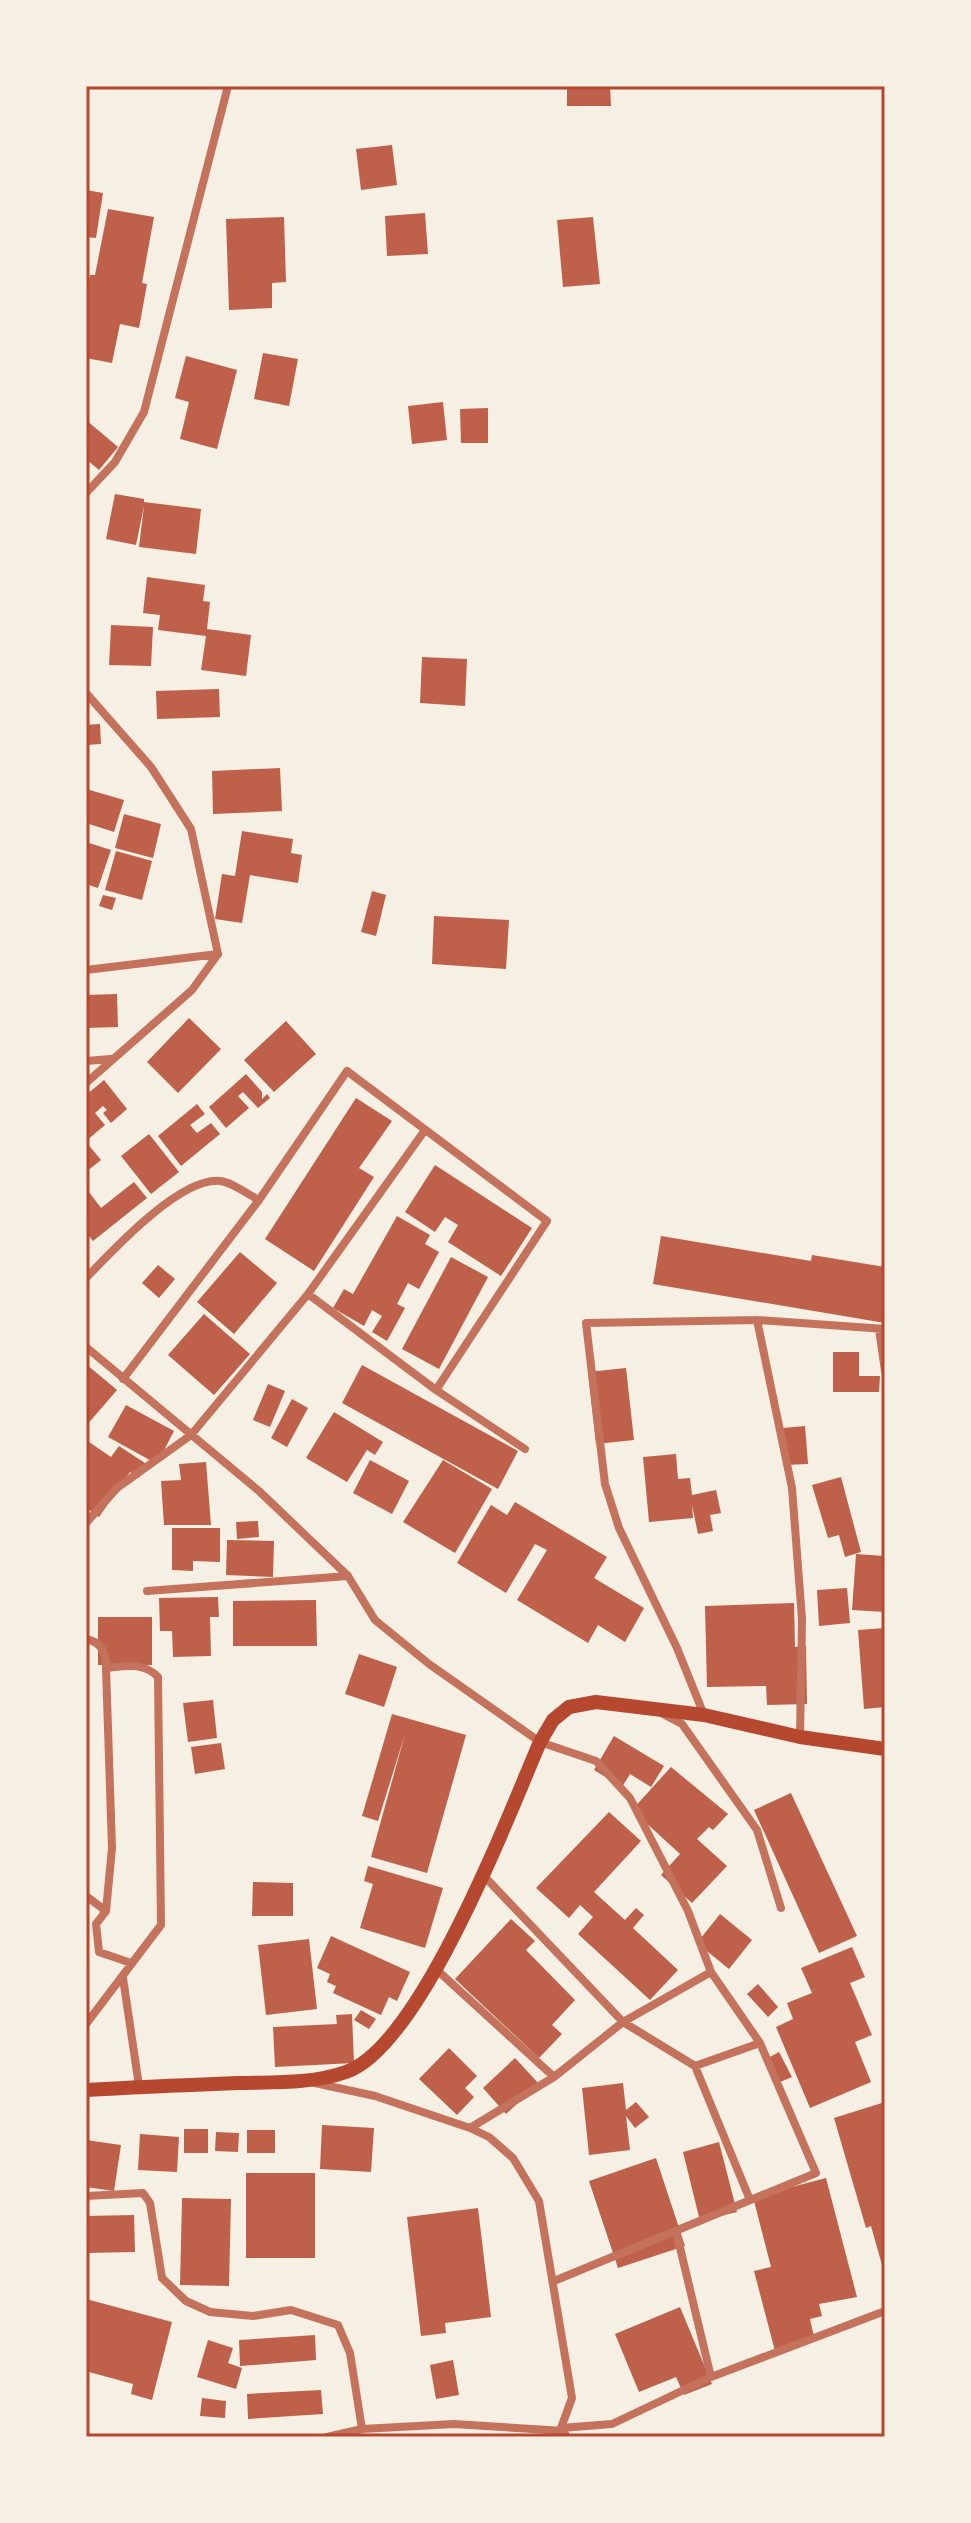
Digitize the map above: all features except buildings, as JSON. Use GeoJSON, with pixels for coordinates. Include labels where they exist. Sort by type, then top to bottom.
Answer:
{"type":"FeatureCollection","features":[{"type":"Feature","properties":{"kind":"main road"},"geometry":{"type":"LineString","coordinates":[[86,2090],[307,2081],[346,2072],[366,2062],[385,2043],[437,1970],[483,1875],[540,1742],[553,1720],[569,1707],[596,1702],[649,1706],[800,1737],[885,1749]]}},
{"type":"Feature","properties":{"kind":"street"},"geometry":{"type":"LineString","coordinates":[[86,493],[115,462],[144,412],[228,86]]}},
{"type":"Feature","properties":{"kind":"street"},"geometry":{"type":"LineString","coordinates":[[86,693],[151,767],[191,829],[218,954],[192,990],[86,1083]]}},
{"type":"Feature","properties":{"kind":"street"},"geometry":{"type":"LineString","coordinates":[[86,970],[218,954]]}},
{"type":"Feature","properties":{"kind":"street"},"geometry":{"type":"LineString","coordinates":[[86,1061],[112,1059]]}},
{"type":"Feature","properties":{"kind":"street"},"geometry":{"type":"LineString","coordinates":[[123,1379],[259,1200],[347,1071],[547,1221],[436,1390]]}},
{"type":"Feature","properties":{"kind":"street"},"geometry":{"type":"LineString","coordinates":[[86,1523],[117,1488],[191,1435],[308,1294],[425,1130]]}},
{"type":"Feature","properties":{"kind":"street"},"geometry":{"type":"LineString","coordinates":[[86,1278],[151,1212],[207,1182],[221,1181],[259,1200]]}},
{"type":"Feature","properties":{"kind":"street"},"geometry":{"type":"LineString","coordinates":[[308,1294],[436,1390],[525,1449]]}},
{"type":"Feature","properties":{"kind":"street"},"geometry":{"type":"LineString","coordinates":[[757,1320],[792,1488],[802,1619],[800,1737]]}},
{"type":"Feature","properties":{"kind":"street"},"geometry":{"type":"LineString","coordinates":[[704,1715],[677,1648],[619,1528],[605,1484],[586,1323],[757,1320],[882,1329],[885,1371]]}},
{"type":"Feature","properties":{"kind":"street"},"geometry":{"type":"LineString","coordinates":[[86,1347],[259,1491],[348,1576],[375,1620],[429,1664],[540,1742],[596,1761],[630,1798],[688,1911],[711,1972],[760,2043],[816,2173],[554,2281]]}},
{"type":"Feature","properties":{"kind":"street"},"geometry":{"type":"LineString","coordinates":[[147,1591],[348,1576]]}},
{"type":"Feature","properties":{"kind":"street"},"geometry":{"type":"LineString","coordinates":[[86,1639],[100,1645],[106,1655],[112,1848],[106,1911],[96,1924],[99,1952],[131,1963]]}},
{"type":"Feature","properties":{"kind":"street"},"geometry":{"type":"LineString","coordinates":[[86,2024],[161,1925],[158,1677],[150,1669],[135,1666],[106,1668]]}},
{"type":"Feature","properties":{"kind":"street"},"geometry":{"type":"LineString","coordinates":[[649,1706],[682,1724],[757,1830],[781,1908]]}},
{"type":"Feature","properties":{"kind":"street"},"geometry":{"type":"LineString","coordinates":[[483,1875],[623,2022],[695,2066],[750,2200]]}},
{"type":"Feature","properties":{"kind":"street"},"geometry":{"type":"LineString","coordinates":[[86,1896],[106,1911]]}},
{"type":"Feature","properties":{"kind":"street"},"geometry":{"type":"LineString","coordinates":[[437,1970],[554,2077]]}},
{"type":"Feature","properties":{"kind":"street"},"geometry":{"type":"LineString","coordinates":[[470,2128],[554,2077],[623,2022],[711,1972]]}},
{"type":"Feature","properties":{"kind":"street"},"geometry":{"type":"LineString","coordinates":[[123,1978],[139,2086]]}},
{"type":"Feature","properties":{"kind":"street"},"geometry":{"type":"LineString","coordinates":[[695,2066],[760,2043]]}},
{"type":"Feature","properties":{"kind":"street"},"geometry":{"type":"LineString","coordinates":[[307,2081],[375,2096],[470,2128],[489,2137],[513,2158],[539,2201],[554,2281],[572,2398],[561,2428]]}},
{"type":"Feature","properties":{"kind":"street"},"geometry":{"type":"LineString","coordinates":[[86,2196],[143,2193],[150,2203],[162,2278],[186,2301],[210,2312],[253,2316],[291,2310],[338,2325],[350,2353],[362,2429]]}},
{"type":"Feature","properties":{"kind":"street"},"geometry":{"type":"LineString","coordinates":[[676,2231],[711,2377]]}},
{"type":"Feature","properties":{"kind":"street"},"geometry":{"type":"LineString","coordinates":[[327,2437],[362,2429],[454,2424],[561,2428],[612,2424],[711,2377],[885,2311]]}},
{"type":"Feature","properties":{"kind":"street"},"geometry":{"type":"LineString","coordinates":[[561,2428],[569,2437]]}}]}
